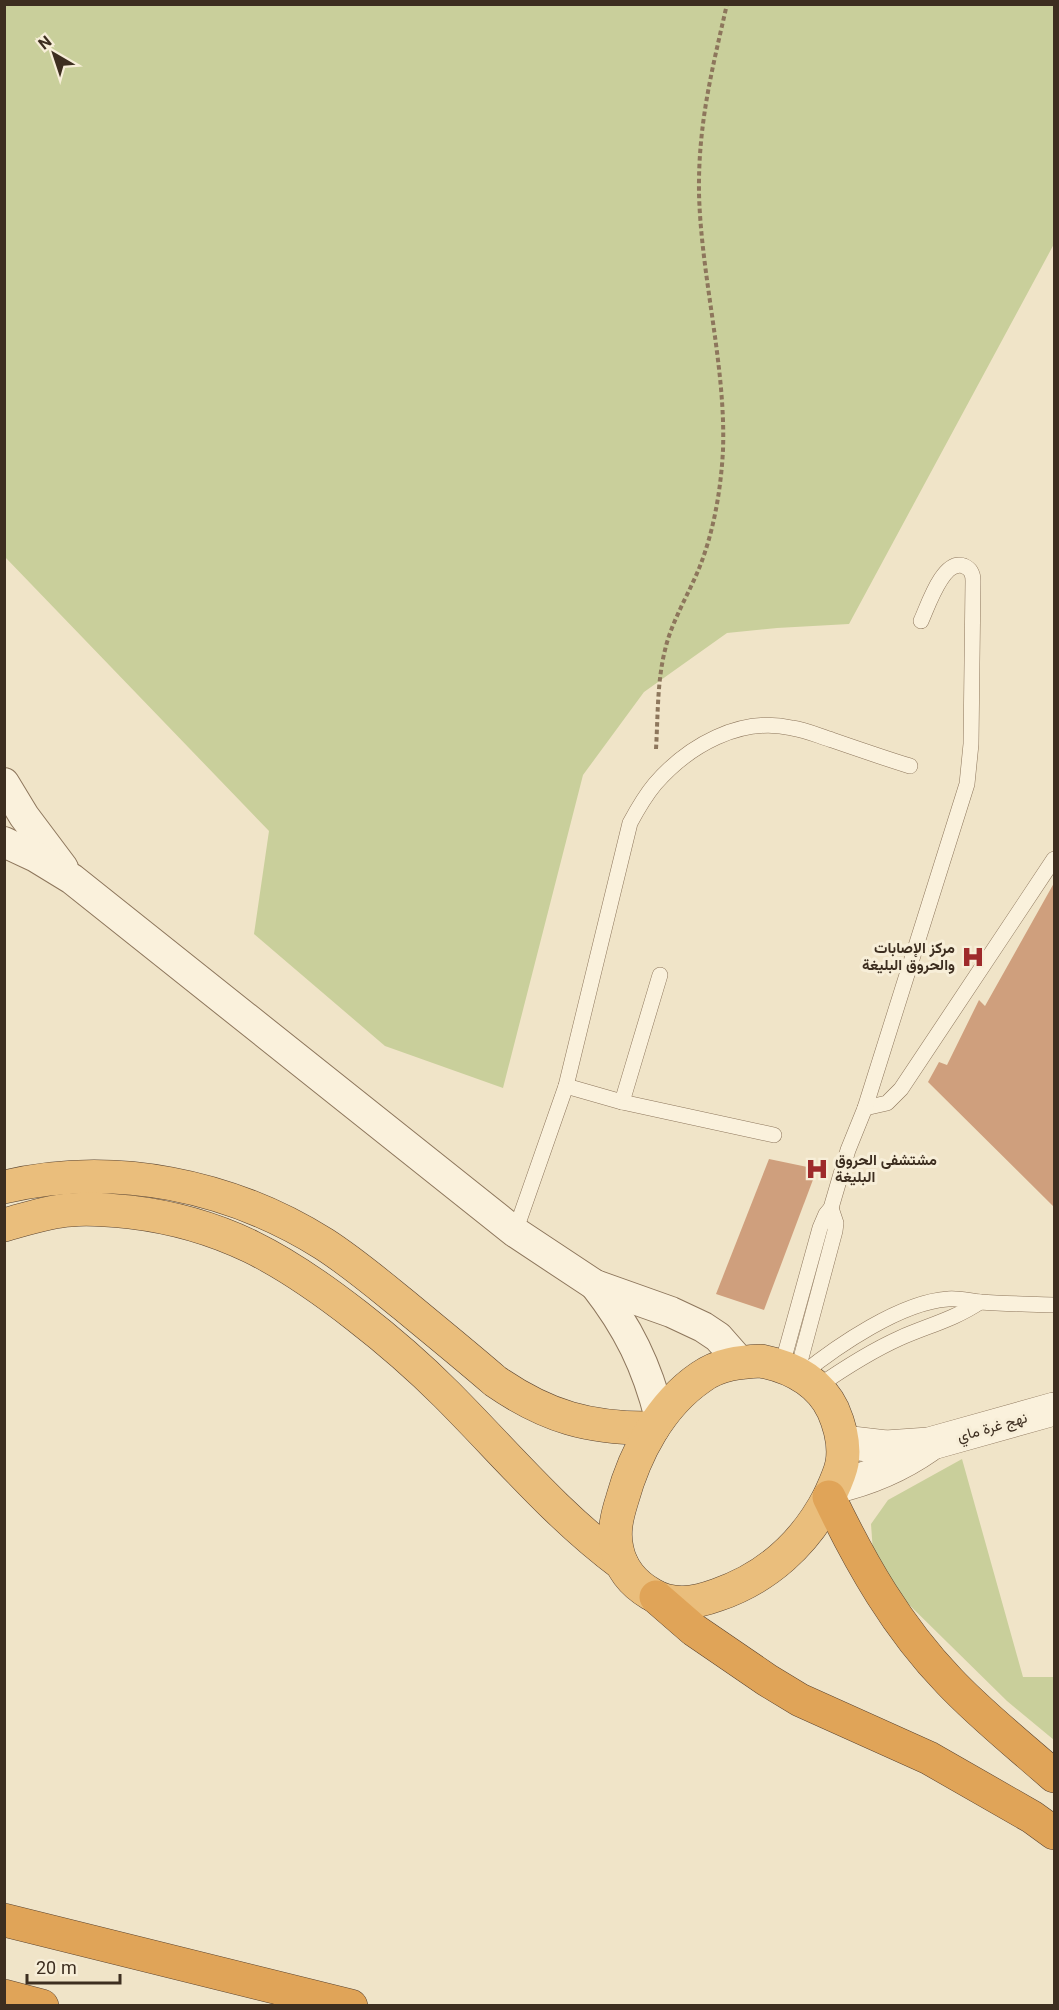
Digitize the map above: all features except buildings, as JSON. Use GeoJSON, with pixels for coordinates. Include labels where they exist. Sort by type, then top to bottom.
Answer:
{"type":"FeatureCollection","features":[{"type":"Feature","properties":{"kind":"highway"},"geometry":{"type":"LineString","coordinates":[[4,1187],[58,1178],[100,1177],[142,1179],[184,1186],[224,1197],[263,1212],[301,1231],[345,1259],[495,1381],[519,1397],[570,1419],[597,1426],[625,1429],[656,1424]]}},
{"type":"Feature","properties":{"kind":"highway"},"geometry":{"type":"LineString","coordinates":[[4,1225],[70,1210],[102,1209],[197,1224],[260,1250],[293,1269],[324,1291],[412,1362],[445,1393],[563,1516],[622,1564]]}},
{"type":"Feature","properties":{"kind":"highway"},"geometry":{"type":"LineString","coordinates":[[656,1597],[671,1602],[688,1603],[728,1592],[772,1567],[808,1531],[831,1492],[842,1463],[843,1442],[830,1403],[799,1375],[761,1361],[740,1362],[720,1366],[702,1376],[684,1392],[656,1424],[631,1471],[617,1517],[615,1533],[616,1549],[622,1564],[630,1578],[642,1589],[656,1597],[694,1630],[767,1680],[800,1700],[929,1758],[1015,1807],[1054,1833]]}},
{"type":"Feature","properties":{"kind":"highway"},"geometry":{"type":"LineString","coordinates":[[831,1492],[850,1541],[874,1584],[922,1650],[947,1680],[975,1707],[1054,1776]]}},
{"type":"Feature","properties":{"kind":"highway"},"geometry":{"type":"LineString","coordinates":[[4,1920],[351,2006]]}},
{"type":"Feature","properties":{"kind":"street"},"geometry":{"type":"LineString","coordinates":[[4,783],[47,849],[72,879]]}},
{"type":"Feature","properties":{"kind":"street"},"geometry":{"type":"LineString","coordinates":[[4,842],[36,857],[72,879],[515,1232],[595,1285],[704,1326],[718,1337],[740,1362]]}},
{"type":"Feature","properties":{"kind":"street"},"geometry":{"type":"LineString","coordinates":[[595,1285],[624,1325],[636,1347],[646,1370],[656,1424]]}},
{"type":"Feature","properties":{"kind":"street","name":"نهج غرة ماي"},"geometry":{"type":"LineString","coordinates":[[843,1442],[886,1447],[929,1444],[1054,1409]]}},
{"type":"Feature","properties":{"kind":"street","name":"نهج غرة ماي"},"geometry":{"type":"LineString","coordinates":[[831,1492],[890,1470],[929,1444]]}},
{"type":"Feature","properties":{"kind":"lane"},"geometry":{"type":"LineString","coordinates":[[799,1375],[835,1230],[836,1223],[831,1208],[848,1150],[865,1108],[967,784],[971,744],[973,581],[972,572],[968,568],[953,565],[944,572],[921,621]]}},
{"type":"Feature","properties":{"kind":"lane"},"geometry":{"type":"LineString","coordinates":[[515,1232],[566,1086],[630,823],[653,786],[685,755],[726,733],[747,726],[792,728],[910,766]]}},
{"type":"Feature","properties":{"kind":"lane"},"geometry":{"type":"LineString","coordinates":[[865,1108],[887,1103],[901,1089],[1054,859]]}},
{"type":"Feature","properties":{"kind":"lane"},"geometry":{"type":"LineString","coordinates":[[622,1102],[660,975]]}},
{"type":"Feature","properties":{"kind":"lane"},"geometry":{"type":"LineString","coordinates":[[566,1086],[622,1102],[774,1135]]}},
{"type":"Feature","properties":{"kind":"lane"},"geometry":{"type":"LineString","coordinates":[[799,1375],[856,1336],[917,1307],[948,1299],[1054,1305]]}},
{"type":"Feature","properties":{"kind":"lane"},"geometry":{"type":"LineString","coordinates":[[799,1375],[843,1369],[888,1344],[924,1327],[953,1317],[980,1302]]}},
{"type":"Feature","properties":{"kind":"path"},"geometry":{"type":"LineString","coordinates":[[653,786],[660,679],[665,648],[703,555],[712,525],[722,460],[722,414],[699,195],[699,155],[707,88],[727,4]]}},
{"type":"Feature","properties":{"kind":"green space"},"geometry":{"type":"Polygon","coordinates":[[[5,4],[1054,5],[1054,244],[849,624],[727,633],[644,692],[583,775],[503,1088],[385,1046],[254,934],[269,831],[5,557],[5,4]]]}},
{"type":"Feature","properties":{"kind":"green space"},"geometry":{"type":"Polygon","coordinates":[[[962,1459],[1023,1677],[1054,1677],[1054,1740],[1007,1701],[887,1583],[873,1552],[871,1524],[888,1500],[962,1459]]]}},
{"type":"Feature","properties":{"kind":"place","name":"مركز الإصابات والحروق البليغة"},"geometry":{"type":"Point","coordinates":[973,957]}},
{"type":"Feature","properties":{"kind":"place","name":"مشتشفى الحروق البليغة"},"geometry":{"type":"Point","coordinates":[817,1169]}}]}
